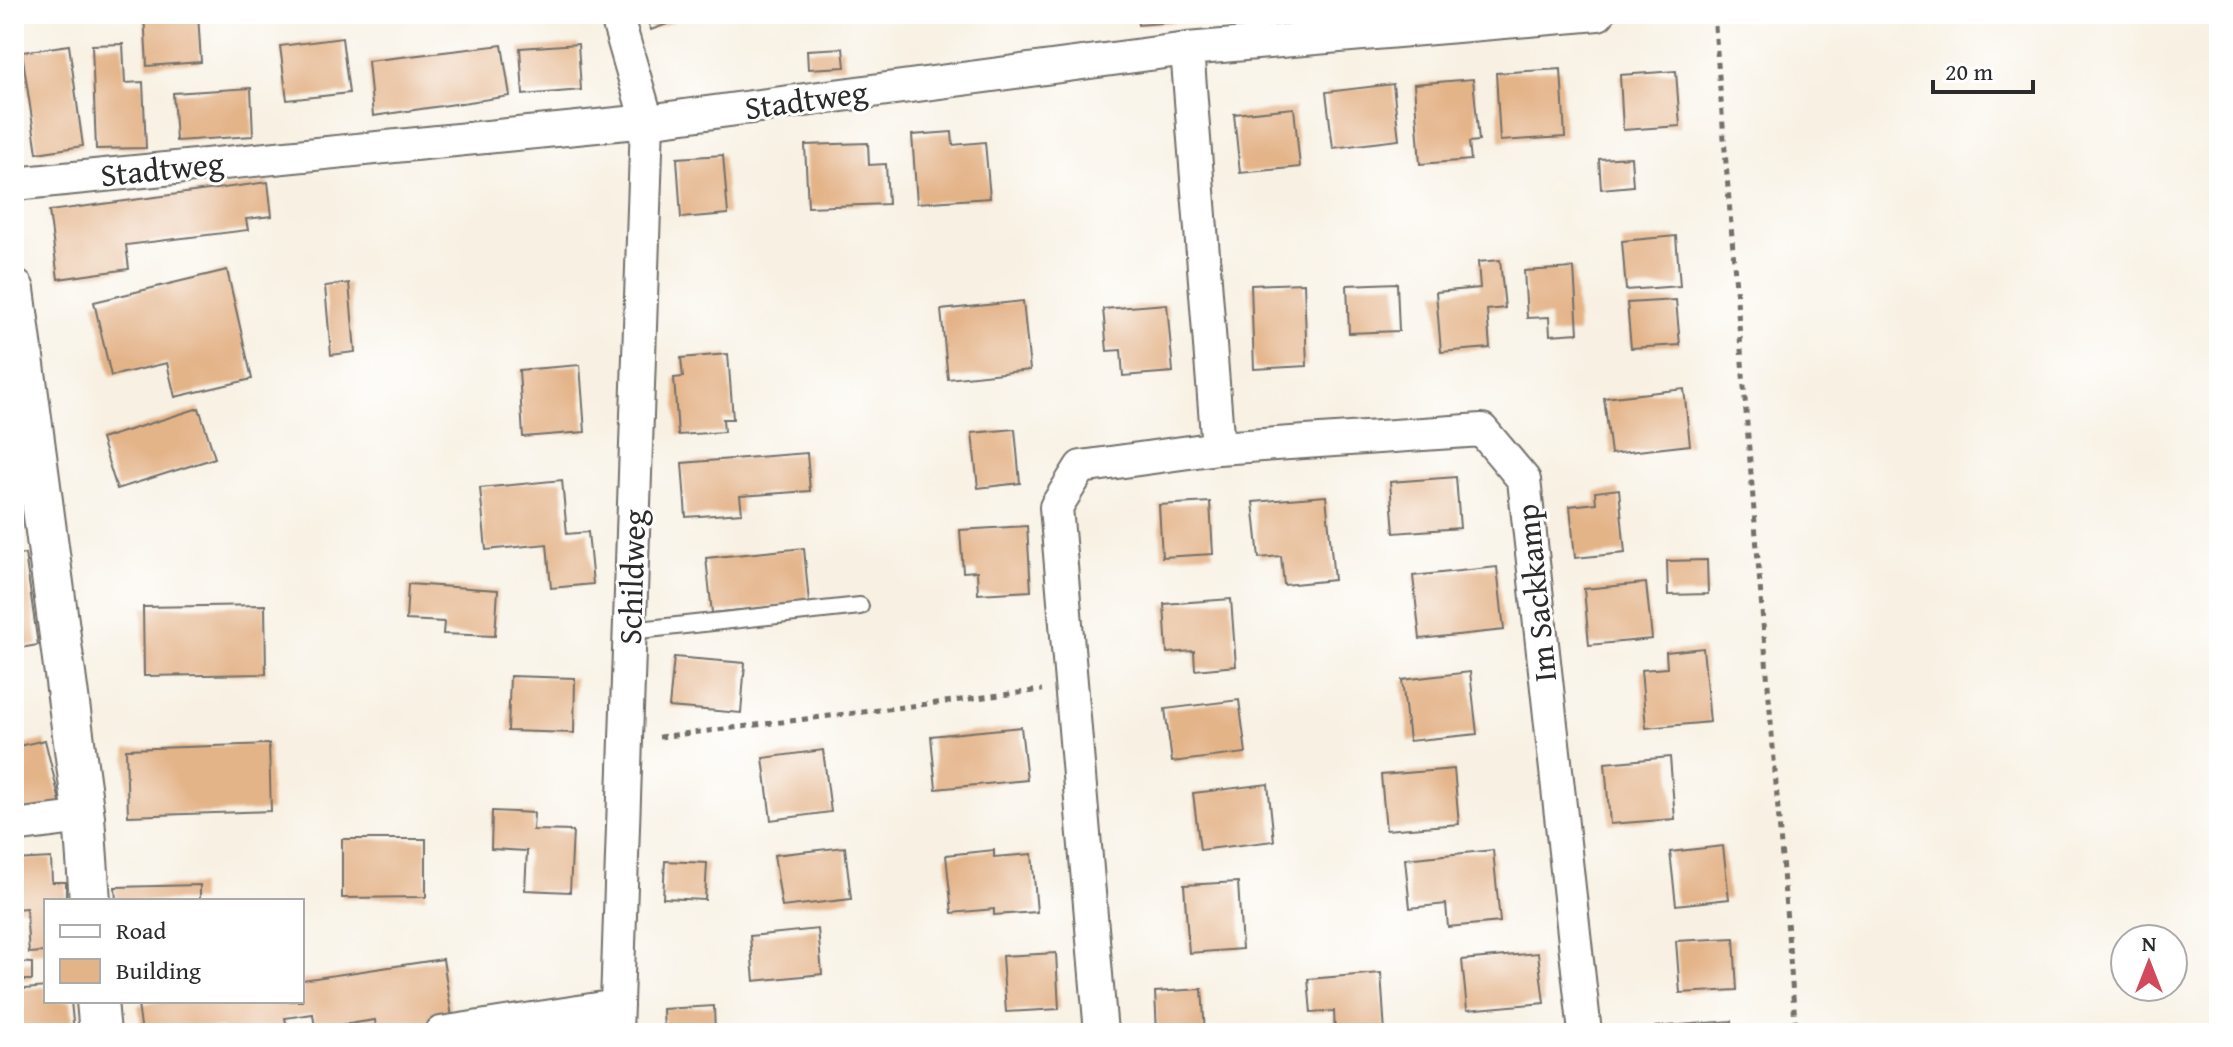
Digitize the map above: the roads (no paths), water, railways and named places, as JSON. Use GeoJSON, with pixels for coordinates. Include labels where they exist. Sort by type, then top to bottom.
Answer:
{"type":"FeatureCollection","features":[{"type":"Feature","properties":{"kind":"street","name":"Schildweg"},"geometry":{"type":"LineString","coordinates":[[616,14],[647,121],[617,1019]]}},
{"type":"Feature","properties":{"kind":"street","name":"Stadtweg"},"geometry":{"type":"LineString","coordinates":[[14,184],[647,121],[1187,49],[1598,14]]}},
{"type":"Feature","properties":{"kind":"street"},"geometry":{"type":"LineString","coordinates":[[1187,49],[1218,448]]}},
{"type":"Feature","properties":{"kind":"street"},"geometry":{"type":"LineString","coordinates":[[14,290],[84,817],[90,899]]}},
{"type":"Feature","properties":{"kind":"street","name":"Im Sackkamp"},"geometry":{"type":"LineString","coordinates":[[1101,1033],[1056,507],[1081,467],[1218,448],[1482,430],[1524,480],[1585,1033]]}},
{"type":"Feature","properties":{"kind":"street"},"geometry":{"type":"LineString","coordinates":[[14,826],[84,817]]}},
{"type":"Feature","properties":{"kind":"street"},"geometry":{"type":"LineString","coordinates":[[97,1003],[100,1033]]}},
{"type":"Feature","properties":{"kind":"street"},"geometry":{"type":"LineString","coordinates":[[441,1033],[617,1019]]}},
{"type":"Feature","properties":{"kind":"lane"},"geometry":{"type":"LineString","coordinates":[[630,631],[860,606]]}}]}
